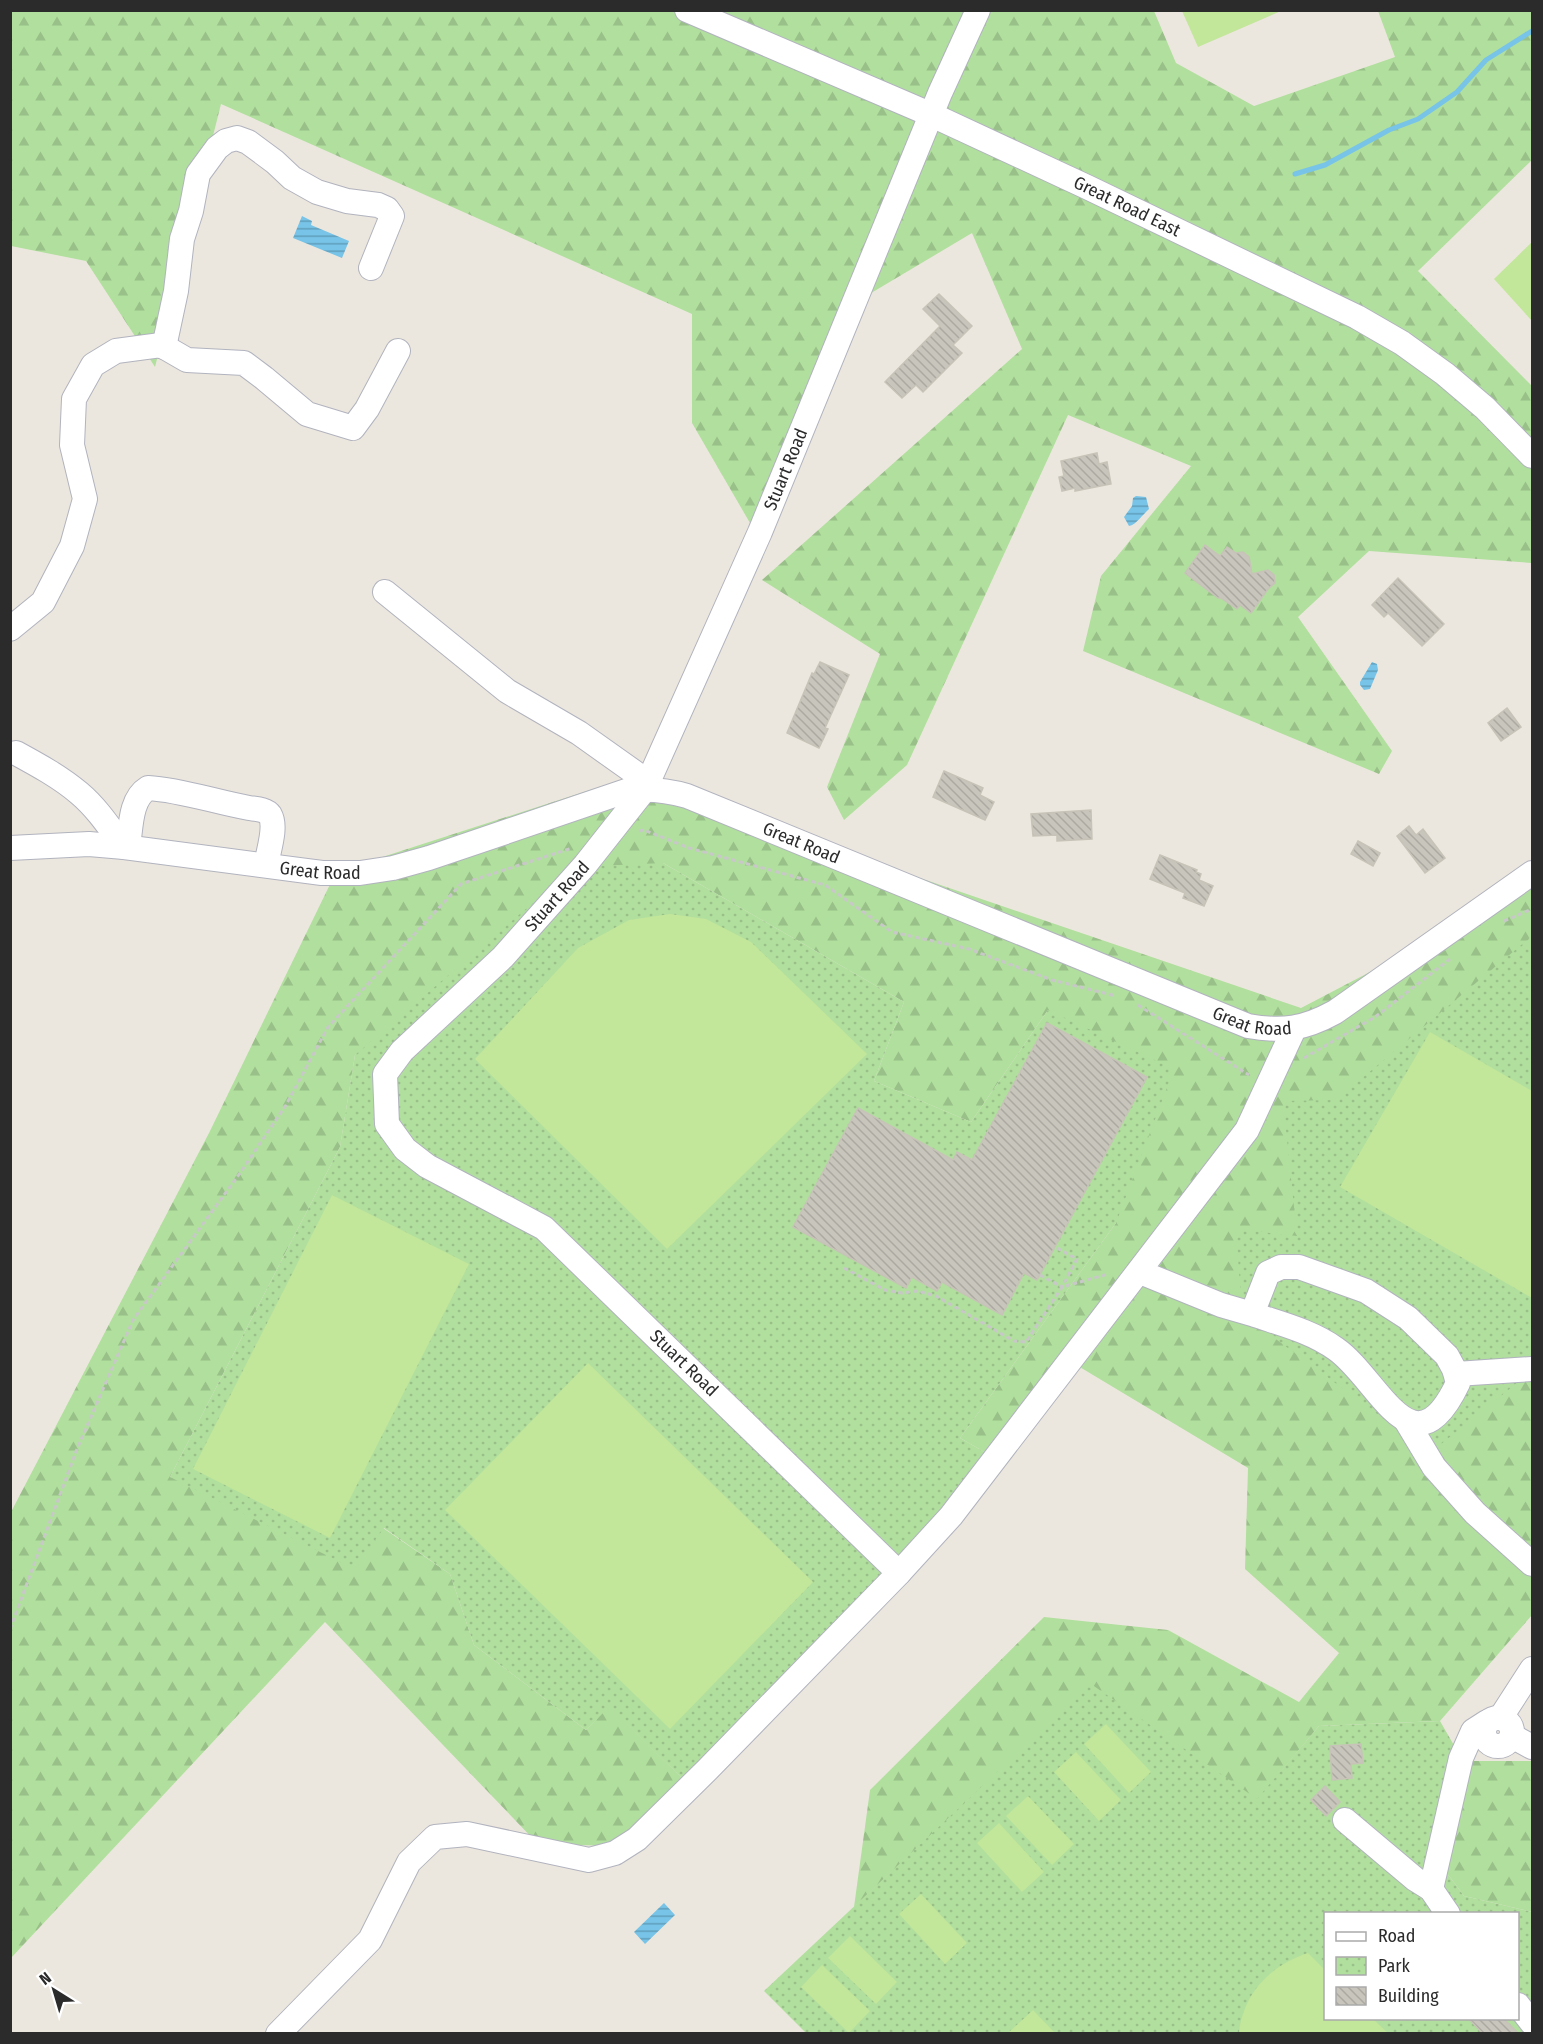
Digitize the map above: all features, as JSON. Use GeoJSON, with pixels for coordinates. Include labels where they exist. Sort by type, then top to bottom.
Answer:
{"type":"FeatureCollection","features":[{"type":"Feature","properties":{"kind":"street","name":"Great Road East"},"geometry":{"type":"LineString","coordinates":[[687,10],[932,115],[1357,317],[1402,343],[1445,374],[1485,408],[1533,456]]}},
{"type":"Feature","properties":{"kind":"street","name":"Stuart Road"},"geometry":{"type":"LineString","coordinates":[[899,1573],[544,1228],[427,1166],[405,1149],[387,1124],[385,1074],[402,1051],[503,957],[585,865],[646,785],[760,532],[940,93],[978,10]]}},
{"type":"Feature","properties":{"kind":"street"},"geometry":{"type":"LineString","coordinates":[[165,347],[176,291],[182,239],[191,211],[198,174],[217,148],[226,141],[237,138],[248,142],[292,178],[317,192],[387,209],[392,216],[371,268]]}},
{"type":"Feature","properties":{"kind":"street"},"geometry":{"type":"LineString","coordinates":[[10,629],[43,602],[72,546],[85,499],[72,445],[74,399],[93,365],[116,351],[161,345],[187,360],[244,363],[307,414],[353,428],[367,409],[398,351]]}},
{"type":"Feature","properties":{"kind":"street"},"geometry":{"type":"LineString","coordinates":[[385,592],[507,691],[579,733],[646,785]]}},
{"type":"Feature","properties":{"kind":"street"},"geometry":{"type":"LineString","coordinates":[[16,753],[55,775],[80,794],[100,814],[126,847]]}},
{"type":"Feature","properties":{"kind":"street","name":"Great Road"},"geometry":{"type":"LineString","coordinates":[[10,848],[89,844],[322,873],[360,873],[393,868],[429,858],[646,785],[687,796],[1248,1026],[1271,1030],[1294,1029],[1317,1022],[1533,873]]}},
{"type":"Feature","properties":{"kind":"street"},"geometry":{"type":"LineString","coordinates":[[126,847],[137,798],[148,788],[161,788],[228,805],[266,811],[271,816],[272,823],[266,865]]}},
{"type":"Feature","properties":{"kind":"street"},"geometry":{"type":"LineString","coordinates":[[278,2034],[370,1941],[409,1862],[435,1837],[467,1834],[589,1860],[615,1853],[637,1839],[699,1778],[899,1573],[951,1516],[1247,1130],[1294,1029]]}},
{"type":"Feature","properties":{"kind":"street"},"geometry":{"type":"LineString","coordinates":[[1252,1314],[1268,1273],[1281,1267],[1299,1267],[1366,1291],[1408,1318],[1447,1356],[1458,1383],[1451,1399],[1437,1416],[1423,1424],[1407,1422]]}},
{"type":"Feature","properties":{"kind":"street"},"geometry":{"type":"LineString","coordinates":[[1140,1272],[1221,1305],[1317,1337],[1337,1350],[1353,1363],[1392,1411],[1407,1422],[1434,1467],[1475,1513],[1533,1564]]}},
{"type":"Feature","properties":{"kind":"street"},"geometry":{"type":"LineString","coordinates":[[1456,1374],[1533,1369]]}},
{"type":"Feature","properties":{"kind":"street"},"geometry":{"type":"LineString","coordinates":[[1431,1889],[1461,1758],[1473,1731],[1508,1731],[1533,1670]]}},
{"type":"Feature","properties":{"kind":"street"},"geometry":{"type":"LineString","coordinates":[[1345,1820],[1415,1879],[1431,1889],[1447,1912]]}},
{"type":"Feature","properties":{"kind":"street"},"geometry":{"type":"LineString","coordinates":[[1519,2006],[1533,2022]]}},
{"type":"Feature","properties":{"kind":"path"},"geometry":{"type":"LineString","coordinates":[[10,1629],[77,1449],[133,1320],[240,1173],[286,1105],[328,1027],[460,884],[569,848],[644,830],[689,848],[825,885],[892,932],[969,949],[1052,980],[1117,997]]}},
{"type":"Feature","properties":{"kind":"path"},"geometry":{"type":"LineString","coordinates":[[1495,924],[1533,909]]}},
{"type":"Feature","properties":{"kind":"path"},"geometry":{"type":"LineString","coordinates":[[1299,1062],[1375,1017],[1451,958]]}},
{"type":"Feature","properties":{"kind":"path"},"geometry":{"type":"LineString","coordinates":[[1138,1005],[1248,1075],[1271,1078]]}},
{"type":"Feature","properties":{"kind":"path"},"geometry":{"type":"LineString","coordinates":[[844,1268],[885,1290],[902,1293],[917,1291],[936,1296],[1014,1341],[1026,1342],[1062,1287],[1077,1259],[1055,1247]]}},
{"type":"Feature","properties":{"kind":"path"},"geometry":{"type":"LineString","coordinates":[[1040,1275],[1062,1287],[1123,1270],[1140,1272]]}},
{"type":"Feature","properties":{"kind":"green space"},"geometry":{"type":"Polygon","coordinates":[[[10,11],[1154,11],[1176,63],[1254,106],[1395,57],[1378,11],[1532,11],[1532,160],[1418,271],[1532,386],[1532,563],[1369,551],[1298,617],[1392,751],[1379,774],[1083,651],[1101,576],[1191,466],[1068,415],[907,765],[844,820],[827,787],[880,654],[762,580],[1022,349],[972,233],[851,305],[761,542],[692,423],[692,314],[221,104],[155,367],[86,261],[11,246],[10,11]]]}},
{"type":"Feature","properties":{"kind":"green space"},"geometry":{"type":"Polygon","coordinates":[[[1182,11],[1281,11],[1198,47],[1182,11]]]}},
{"type":"Feature","properties":{"kind":"green space"},"geometry":{"type":"Polygon","coordinates":[[[1532,242],[1532,321],[1494,279],[1532,242]]]}},
{"type":"Feature","properties":{"kind":"green space"},"geometry":{"type":"Polygon","coordinates":[[[627,778],[1301,1008],[1532,887],[1532,1615],[1440,1721],[1319,1726],[1257,1800],[1091,1685],[854,1907],[870,1790],[1044,1617],[1168,1630],[1299,1702],[1339,1653],[1245,1569],[1248,1468],[1068,1360],[1000,1461],[960,1438],[1116,1223],[1048,1010],[971,1122],[874,1081],[904,1002],[663,863],[355,1055],[340,1147],[170,1477],[383,1528],[450,1574],[474,1645],[586,1730],[609,1706],[687,1783],[616,1846],[538,1844],[325,1622],[11,1958],[11,1512],[209,1133],[336,872],[627,778]]]}},
{"type":"Feature","properties":{"kind":"green space"},"geometry":{"type":"Polygon","coordinates":[[[663,863],[904,1002],[874,1081],[971,1122],[1048,1010],[1174,1069],[1116,1223],[960,1438],[1000,1461],[687,1783],[609,1707],[586,1730],[474,1645],[450,1574],[384,1528],[354,1569],[170,1477],[340,1147],[355,1055],[575,867],[663,863]]]}},
{"type":"Feature","properties":{"kind":"green space"},"geometry":{"type":"Polygon","coordinates":[[[670,914],[706,919],[751,942],[867,1054],[667,1249],[475,1059],[578,948],[629,920],[670,914]]]}},
{"type":"Feature","properties":{"kind":"green space"},"geometry":{"type":"Polygon","coordinates":[[[1532,936],[1532,1371],[1430,1453],[1242,1314],[1236,1229],[1297,1236],[1283,1101],[1336,1100],[1532,936]]]}},
{"type":"Feature","properties":{"kind":"green space"},"geometry":{"type":"Polygon","coordinates":[[[1430,1032],[1532,1091],[1532,1298],[1340,1187],[1430,1032]]]}},
{"type":"Feature","properties":{"kind":"green space"},"geometry":{"type":"Polygon","coordinates":[[[332,1195],[469,1264],[330,1538],[193,1469],[332,1195]]]}},
{"type":"Feature","properties":{"kind":"green space"},"geometry":{"type":"Polygon","coordinates":[[[588,1363],[813,1582],[670,1729],[445,1510],[588,1363]]]}},
{"type":"Feature","properties":{"kind":"green space"},"geometry":{"type":"Polygon","coordinates":[[[1091,1684],[1257,1799],[1319,1726],[1440,1721],[1463,1761],[1435,1857],[1464,1896],[1532,1912],[1532,2033],[806,2033],[764,1991],[1091,1684]]]}},
{"type":"Feature","properties":{"kind":"green space"},"geometry":{"type":"Polygon","coordinates":[[[1106,1724],[1151,1772],[1129,1793],[1084,1744],[1106,1724]]]}},
{"type":"Feature","properties":{"kind":"green space"},"geometry":{"type":"Polygon","coordinates":[[[1076,1752],[1121,1800],[1099,1821],[1054,1772],[1076,1752]]]}},
{"type":"Feature","properties":{"kind":"green space"},"geometry":{"type":"Polygon","coordinates":[[[1463,1761],[1532,1761],[1532,1912],[1464,1896],[1435,1857],[1463,1761]]]}},
{"type":"Feature","properties":{"kind":"green space"},"geometry":{"type":"Polygon","coordinates":[[[1028,1796],[1074,1844],[1052,1865],[1006,1816],[1028,1796]]]}},
{"type":"Feature","properties":{"kind":"green space"},"geometry":{"type":"Polygon","coordinates":[[[999,1823],[1044,1872],[1022,1892],[977,1843],[999,1823]]]}},
{"type":"Feature","properties":{"kind":"green space"},"geometry":{"type":"Polygon","coordinates":[[[921,1894],[967,1943],[945,1964],[899,1914],[921,1894]]]}},
{"type":"Feature","properties":{"kind":"green space"},"geometry":{"type":"Polygon","coordinates":[[[850,1936],[897,1982],[876,2004],[828,1958],[850,1936]]]}},
{"type":"Feature","properties":{"kind":"green space"},"geometry":{"type":"Polygon","coordinates":[[[1308,1953],[1324,1969],[1324,2020],[1374,2020],[1388,2033],[1239,2033],[1246,2005],[1261,1982],[1295,1958],[1308,1953]]]}},
{"type":"Feature","properties":{"kind":"green space"},"geometry":{"type":"Polygon","coordinates":[[[822,1965],[870,2011],[849,2033],[801,1987],[822,1965]]]}},
{"type":"Feature","properties":{"kind":"green space"},"geometry":{"type":"Polygon","coordinates":[[[1033,2010],[1055,2033],[1008,2033],[1033,2010]]]}},
{"type":"Feature","properties":{"kind":"water"},"geometry":{"type":"Polygon","coordinates":[[[302,216],[312,221],[311,225],[349,241],[342,258],[293,238],[302,216]]]}},
{"type":"Feature","properties":{"kind":"water"},"geometry":{"type":"Polygon","coordinates":[[[1136,496],[1146,497],[1149,509],[1137,522],[1129,526],[1124,517],[1136,496]]]}},
{"type":"Feature","properties":{"kind":"water"},"geometry":{"type":"Polygon","coordinates":[[[1372,662],[1377,664],[1378,670],[1370,689],[1364,690],[1360,682],[1372,662]]]}},
{"type":"Feature","properties":{"kind":"water"},"geometry":{"type":"Polygon","coordinates":[[[664,1903],[675,1915],[645,1944],[634,1932],[664,1903]]]}},
{"type":"Feature","properties":{"kind":"building"},"geometry":{"type":"Polygon","coordinates":[[[939,294],[972,326],[953,345],[962,353],[923,392],[916,385],[902,398],[885,382],[940,326],[923,309],[939,294]]]}},
{"type":"Feature","properties":{"kind":"building"},"geometry":{"type":"Polygon","coordinates":[[[1097,453],[1099,464],[1107,462],[1111,484],[1075,491],[1075,488],[1062,491],[1059,477],[1064,476],[1061,461],[1097,453]]]}},
{"type":"Feature","properties":{"kind":"building"},"geometry":{"type":"Polygon","coordinates":[[[1205,545],[1220,556],[1227,547],[1236,553],[1243,552],[1249,557],[1252,574],[1268,570],[1274,575],[1275,583],[1251,613],[1240,605],[1237,609],[1218,598],[1185,573],[1205,545]]]}},
{"type":"Feature","properties":{"kind":"building"},"geometry":{"type":"Polygon","coordinates":[[[1398,578],[1444,624],[1422,646],[1388,613],[1384,617],[1372,605],[1398,578]]]}},
{"type":"Feature","properties":{"kind":"building"},"geometry":{"type":"Polygon","coordinates":[[[820,662],[849,675],[825,728],[828,729],[819,748],[787,733],[812,673],[814,674],[820,662]]]}},
{"type":"Feature","properties":{"kind":"building"},"geometry":{"type":"Polygon","coordinates":[[[1507,708],[1521,727],[1501,741],[1488,723],[1507,708]]]}},
{"type":"Feature","properties":{"kind":"building"},"geometry":{"type":"Polygon","coordinates":[[[944,771],[983,788],[980,795],[994,802],[985,820],[933,797],[944,771]]]}},
{"type":"Feature","properties":{"kind":"building"},"geometry":{"type":"Polygon","coordinates":[[[1091,810],[1092,839],[1057,841],[1057,835],[1033,836],[1031,814],[1091,810]]]}},
{"type":"Feature","properties":{"kind":"building"},"geometry":{"type":"Polygon","coordinates":[[[1409,826],[1416,835],[1423,829],[1445,858],[1425,873],[1397,836],[1409,826]]]}},
{"type":"Feature","properties":{"kind":"building"},"geometry":{"type":"Polygon","coordinates":[[[1358,841],[1380,853],[1373,866],[1351,854],[1358,841]]]}},
{"type":"Feature","properties":{"kind":"building"},"geometry":{"type":"Polygon","coordinates":[[[1160,855],[1197,870],[1196,872],[1201,874],[1199,880],[1213,886],[1204,906],[1183,898],[1185,893],[1150,879],[1160,855]]]}},
{"type":"Feature","properties":{"kind":"building"},"geometry":{"type":"Polygon","coordinates":[[[1047,1023],[1147,1077],[1037,1280],[1024,1273],[1002,1315],[942,1282],[937,1291],[912,1277],[906,1288],[793,1227],[858,1108],[953,1160],[957,1152],[972,1160],[1047,1023]]]}},
{"type":"Feature","properties":{"kind":"building"},"geometry":{"type":"Polygon","coordinates":[[[1361,1744],[1363,1763],[1351,1764],[1352,1778],[1332,1780],[1330,1746],[1361,1744]]]}},
{"type":"Feature","properties":{"kind":"building"},"geometry":{"type":"Polygon","coordinates":[[[1325,1786],[1340,1802],[1326,1816],[1311,1800],[1325,1786]]]}},
{"type":"Feature","properties":{"kind":"building"},"geometry":{"type":"Polygon","coordinates":[[[1470,2020],[1505,2020],[1519,2034],[1483,2034],[1470,2020]]]}},
{"type":"Feature","properties":{"kind":"waterway"},"geometry":{"type":"LineString","coordinates":[[1295,174],[1325,165],[1389,130],[1418,119],[1457,92],[1486,60],[1532,31]]}}]}
